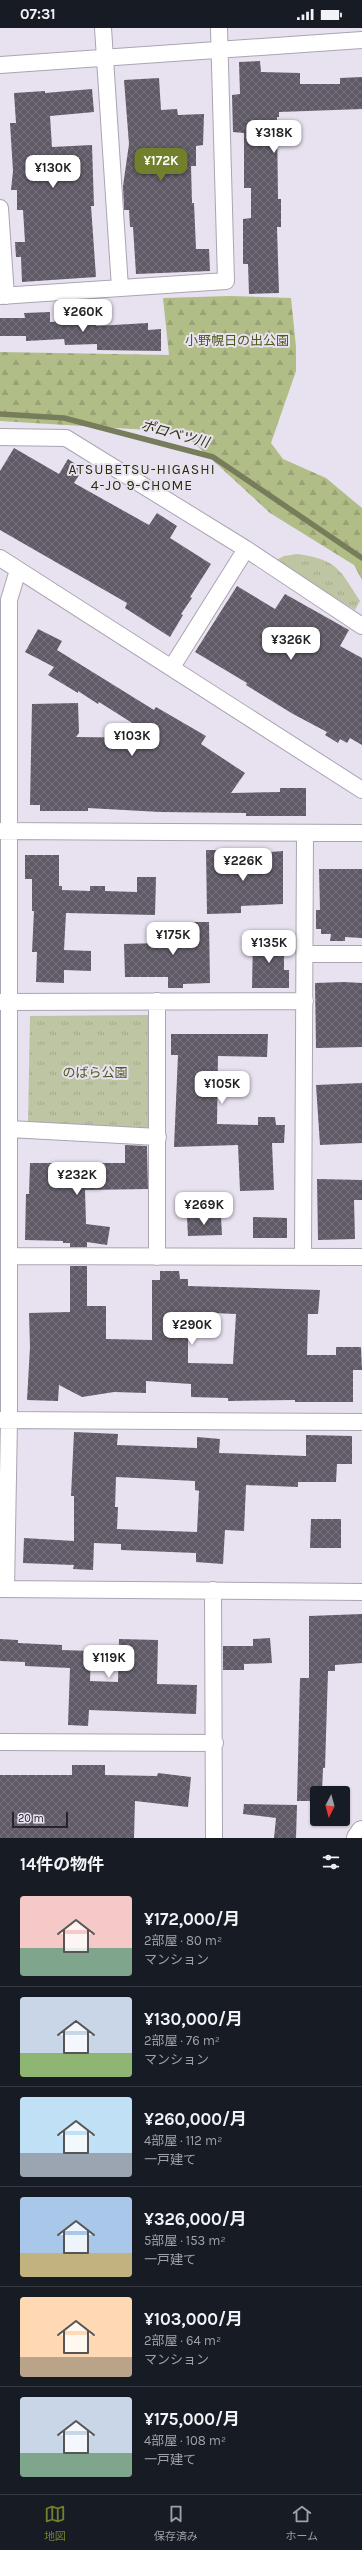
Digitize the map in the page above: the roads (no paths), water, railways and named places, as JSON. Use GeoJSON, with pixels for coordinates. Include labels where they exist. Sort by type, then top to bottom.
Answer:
{"type":"FeatureCollection","features":[{"type":"Feature","properties":{"kind":"highway"},"geometry":{"type":"LineString","coordinates":[[358,1838],[362,1832]]}},
{"type":"Feature","properties":{"kind":"street"},"geometry":{"type":"LineString","coordinates":[[103,28],[120,288]]}},
{"type":"Feature","properties":{"kind":"street"},"geometry":{"type":"LineString","coordinates":[[0,208],[3,296],[226,281],[219,28]]}},
{"type":"Feature","properties":{"kind":"street"},"geometry":{"type":"LineString","coordinates":[[0,65],[362,40]]}},
{"type":"Feature","properties":{"kind":"street"},"geometry":{"type":"LineString","coordinates":[[0,438],[66,438],[246,549],[362,626]]}},
{"type":"Feature","properties":{"kind":"street"},"geometry":{"type":"LineString","coordinates":[[172,667],[246,549]]}},
{"type":"Feature","properties":{"kind":"street"},"geometry":{"type":"LineString","coordinates":[[0,558],[362,790]]}},
{"type":"Feature","properties":{"kind":"street"},"geometry":{"type":"LineString","coordinates":[[18,570],[9,600],[4,680],[5,1002],[9,1129],[4,1210],[9,1256],[4,1420],[3,1589],[362,1592]]}},
{"type":"Feature","properties":{"kind":"street"},"geometry":{"type":"LineString","coordinates":[[4,831],[362,833]]}},
{"type":"Feature","properties":{"kind":"street"},"geometry":{"type":"LineString","coordinates":[[303,1256],[306,954],[305,833]]}},
{"type":"Feature","properties":{"kind":"street"},"geometry":{"type":"LineString","coordinates":[[306,954],[362,954]]}},
{"type":"Feature","properties":{"kind":"street"},"geometry":{"type":"LineString","coordinates":[[157,1001],[157,1257]]}},
{"type":"Feature","properties":{"kind":"street"},"geometry":{"type":"LineString","coordinates":[[5,1002],[305,1001]]}},
{"type":"Feature","properties":{"kind":"street"},"geometry":{"type":"LineString","coordinates":[[9,1129],[158,1136]]}},
{"type":"Feature","properties":{"kind":"street"},"geometry":{"type":"LineString","coordinates":[[9,1256],[362,1257]]}},
{"type":"Feature","properties":{"kind":"street"},"geometry":{"type":"LineString","coordinates":[[4,1420],[362,1422]]}},
{"type":"Feature","properties":{"kind":"street"},"geometry":{"type":"LineString","coordinates":[[213,1590],[216,1742],[214,1838]]}},
{"type":"Feature","properties":{"kind":"street"},"geometry":{"type":"LineString","coordinates":[[0,1742],[216,1742]]}},
{"type":"Feature","properties":{"kind":"waterway","name":"ポロベツ川"},"geometry":{"type":"LineString","coordinates":[[0,414],[64,418],[213,457],[362,558]]}},
{"type":"Feature","properties":{"kind":"district","name":"ATSUBETSU-HIGASHI 4-JO 9-CHOME"},"geometry":{"type":"Point","coordinates":[142,478]}},
{"type":"Feature","properties":{"kind":"park label","name":"小野幌日の出公園"},"geometry":{"type":"Point","coordinates":[237,340]}},
{"type":"Feature","properties":{"kind":"park label","name":"のばら公園"},"geometry":{"type":"Point","coordinates":[95,1072]}}]}
